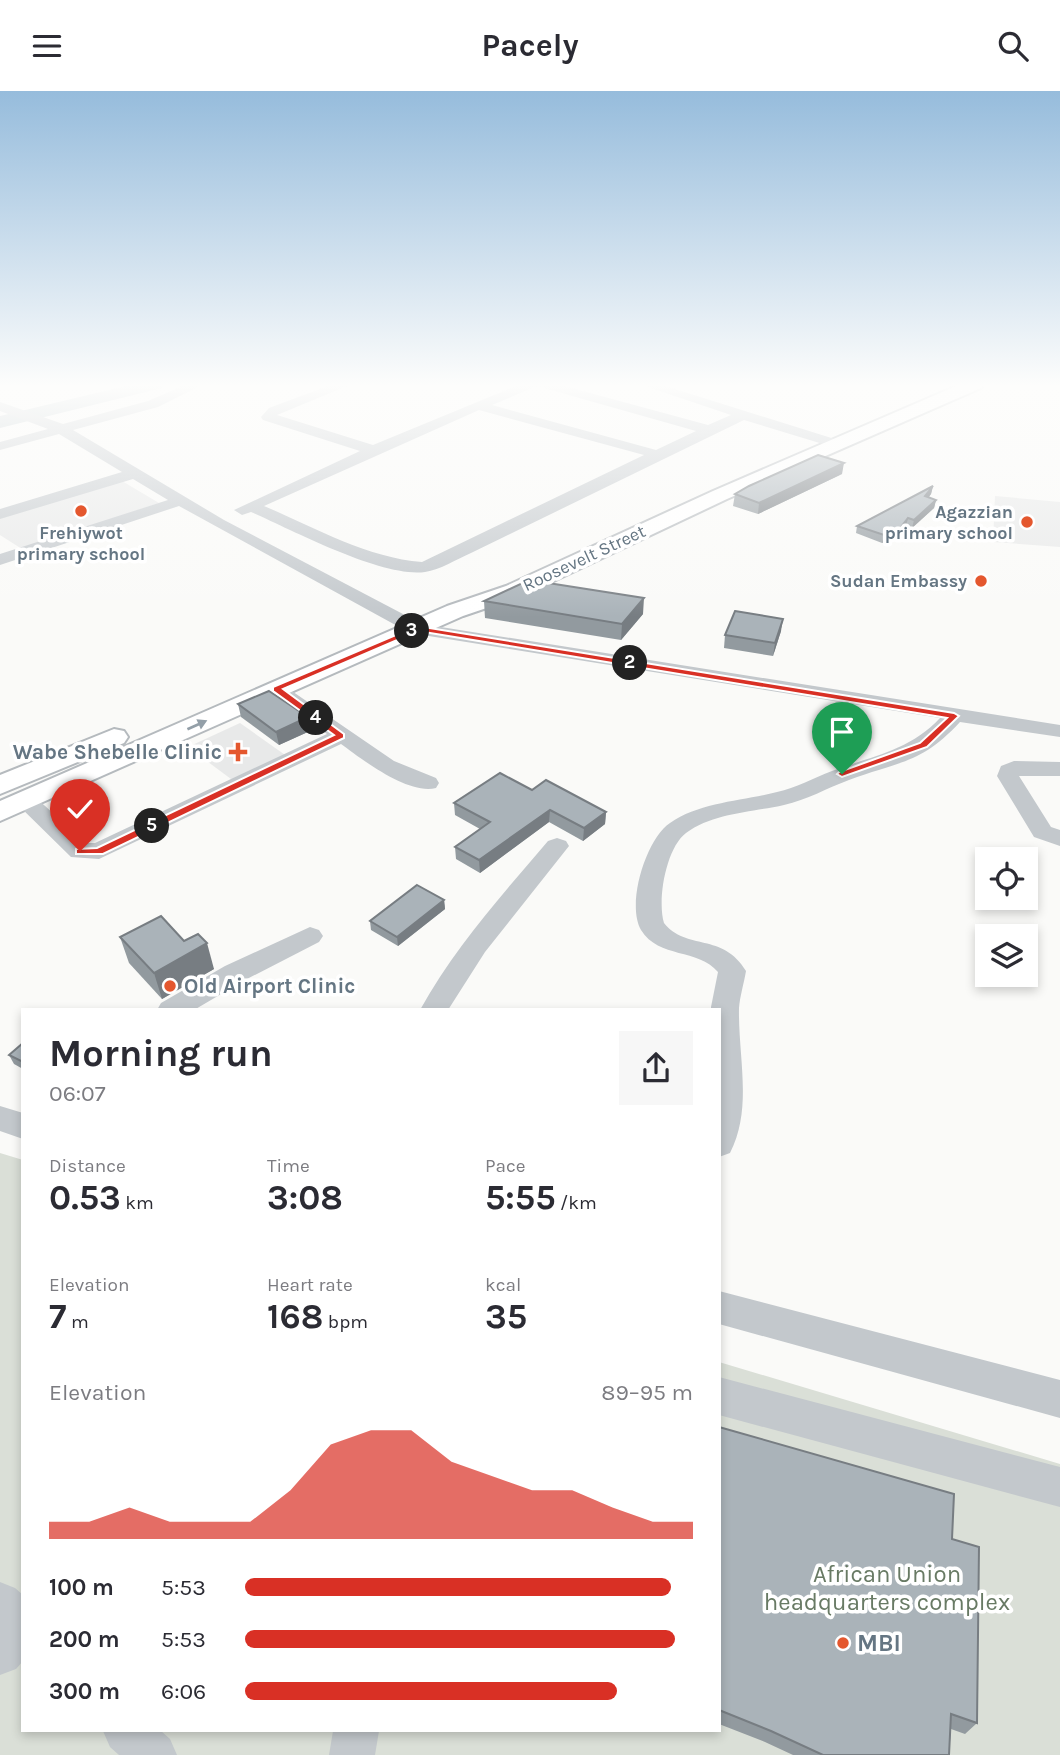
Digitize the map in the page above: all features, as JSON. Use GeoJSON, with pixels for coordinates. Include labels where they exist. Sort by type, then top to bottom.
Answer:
{"type":"FeatureCollection","features":[{"type":"Feature","properties":{"kind":"main road","name":"Roosevelt Street"},"geometry":{"type":"LineString","coordinates":[[546,554],[760,462]]}},
{"type":"Feature","properties":{"kind":"main road","name":"Roosevelt Street"},"geometry":{"type":"LineString","coordinates":[[0,812],[26,801],[147,735],[412,621],[455,611],[514,591],[797,462]]}},
{"type":"Feature","properties":{"kind":"main road","name":"Roosevelt Street"},"geometry":{"type":"LineString","coordinates":[[0,785],[276,689],[412,621],[484,580]]}},
{"type":"Feature","properties":{"kind":"street"},"geometry":{"type":"LineString","coordinates":[[116,462],[218,523],[412,621],[954,716],[1060,731]]}},
{"type":"Feature","properties":{"kind":"street"},"geometry":{"type":"LineString","coordinates":[[218,523],[348,462]]}},
{"type":"Feature","properties":{"kind":"street"},"geometry":{"type":"LineString","coordinates":[[251,506],[369,555],[407,566],[424,567],[579,494],[640,462]]}},
{"type":"Feature","properties":{"kind":"street"},"geometry":{"type":"LineString","coordinates":[[0,514],[135,473]]}},
{"type":"Feature","properties":{"kind":"street"},"geometry":{"type":"LineString","coordinates":[[0,560],[179,501]]}},
{"type":"Feature","properties":{"kind":"street"},"geometry":{"type":"LineString","coordinates":[[412,621],[1060,719]]}},
{"type":"Feature","properties":{"kind":"street"},"geometry":{"type":"LineString","coordinates":[[276,689],[386,766],[428,783]]}},
{"type":"Feature","properties":{"kind":"street"},"geometry":{"type":"LineString","coordinates":[[721,1134],[729,1094],[725,1007],[732,971],[723,960],[667,939],[652,927],[647,908],[659,856],[667,837],[680,827],[724,811],[787,797],[842,774],[896,757],[923,745],[954,716]]}},
{"type":"Feature","properties":{"kind":"street"},"geometry":{"type":"LineString","coordinates":[[26,801],[80,851],[99,851],[341,736]]}},
{"type":"Feature","properties":{"kind":"street"},"geometry":{"type":"LineString","coordinates":[[1060,769],[1014,768],[1009,771],[1008,776],[1042,832],[1060,838]]}},
{"type":"Feature","properties":{"kind":"street"},"geometry":{"type":"LineString","coordinates":[[435,1008],[443,992],[500,915],[557,846]]}},
{"type":"Feature","properties":{"kind":"street"},"geometry":{"type":"LineString","coordinates":[[174,1008],[235,973],[310,936]]}},
{"type":"Feature","properties":{"kind":"street"},"geometry":{"type":"LineString","coordinates":[[0,1118],[21,1125]]}},
{"type":"Feature","properties":{"kind":"street"},"geometry":{"type":"LineString","coordinates":[[721,1308],[1060,1399]]}},
{"type":"Feature","properties":{"kind":"street"},"geometry":{"type":"LineString","coordinates":[[721,1397],[1060,1487]]}},
{"type":"Feature","properties":{"kind":"street"},"geometry":{"type":"LineString","coordinates":[[0,1604],[21,1625]]}},
{"type":"Feature","properties":{"kind":"street"},"geometry":{"type":"LineString","coordinates":[[0,1653],[21,1629]]}},
{"type":"Feature","properties":{"kind":"street"},"geometry":{"type":"LineString","coordinates":[[127,1732],[154,1755]]}},
{"type":"Feature","properties":{"kind":"street"},"geometry":{"type":"LineString","coordinates":[[352,1755],[356,1732]]}},
{"type":"Feature","properties":{"kind":"shaded area","name":"Frehiywot primary school"},"geometry":{"type":"Polygon","coordinates":[[[122,481],[159,503],[22,549],[0,535],[0,518],[122,481]]]}},
{"type":"Feature","properties":{"kind":"shaded area","name":"Agazzian primary school"},"geometry":{"type":"Polygon","coordinates":[[[995,496],[1060,502],[1060,547],[993,542],[995,496]]]}},
{"type":"Feature","properties":{"kind":"shaded area","name":"Wabe Shebelle Clinic"},"geometry":{"type":"Polygon","coordinates":[[[240,723],[288,757],[235,782],[188,747],[240,723]]]}},
{"type":"Feature","properties":{"kind":"green space","name":"African Union headquarters complex"},"geometry":{"type":"Polygon","coordinates":[[[0,1153],[21,1159],[21,1732],[721,1732],[721,1363],[1060,1464],[1060,1755],[0,1755],[0,1153]]]}},
{"type":"Feature","properties":{"kind":"building"},"geometry":{"type":"Polygon","coordinates":[[[803,462],[844,463],[759,503],[735,494],[803,462]]]}},
{"type":"Feature","properties":{"kind":"building"},"geometry":{"type":"Polygon","coordinates":[[[933,486],[925,496],[936,500],[914,520],[908,518],[901,527],[884,535],[857,526],[933,486]]]}},
{"type":"Feature","properties":{"kind":"building"},"geometry":{"type":"Polygon","coordinates":[[[529,580],[644,598],[622,624],[484,601],[529,580]]]}},
{"type":"Feature","properties":{"kind":"building"},"geometry":{"type":"Polygon","coordinates":[[[735,611],[783,619],[775,643],[725,635],[735,611]]]}},
{"type":"Feature","properties":{"kind":"building"},"geometry":{"type":"Polygon","coordinates":[[[269,691],[308,717],[276,732],[238,704],[269,691]]]}},
{"type":"Feature","properties":{"kind":"building"},"geometry":{"type":"Polygon","coordinates":[[[500,773],[532,790],[546,780],[606,812],[584,828],[550,810],[479,860],[455,847],[490,822],[454,803],[500,773]]]}},
{"type":"Feature","properties":{"kind":"building"},"geometry":{"type":"Polygon","coordinates":[[[417,885],[444,900],[397,937],[370,921],[417,885]]]}},
{"type":"Feature","properties":{"kind":"building"},"geometry":{"type":"Polygon","coordinates":[[[161,916],[184,941],[198,934],[207,943],[154,973],[120,937],[161,916]]]}},
{"type":"Feature","properties":{"kind":"building"},"geometry":{"type":"Polygon","coordinates":[[[21,1045],[21,1061],[9,1055],[21,1045]]]}},
{"type":"Feature","properties":{"kind":"building","name":"MBI"},"geometry":{"type":"Polygon","coordinates":[[[721,1428],[954,1494],[952,1539],[979,1547],[977,1723],[951,1714],[949,1755],[823,1755],[721,1711],[721,1428]]]}},
{"type":"Feature","properties":{"kind":"place","name":"Frehiywot primary school"},"geometry":{"type":"Point","coordinates":[81,511]}},
{"type":"Feature","properties":{"kind":"place","name":"Agazzian primary school"},"geometry":{"type":"Point","coordinates":[1027,522]}},
{"type":"Feature","properties":{"kind":"place","name":"Sudan Embassy"},"geometry":{"type":"Point","coordinates":[981,581]}},
{"type":"Feature","properties":{"kind":"place","name":"Wabe Shebelle Clinic"},"geometry":{"type":"Point","coordinates":[238,752]}},
{"type":"Feature","properties":{"kind":"place","name":"Old Airport Clinic"},"geometry":{"type":"Point","coordinates":[170,986]}},
{"type":"Feature","properties":{"kind":"place","name":"MBI"},"geometry":{"type":"Point","coordinates":[843,1643]}},
{"type":"Feature","properties":{"kind":"route"},"geometry":{"type":"LineString","coordinates":[[80,851],[99,851],[341,736],[276,689],[417,629],[954,716],[923,745],[896,757],[842,774]]}}]}
